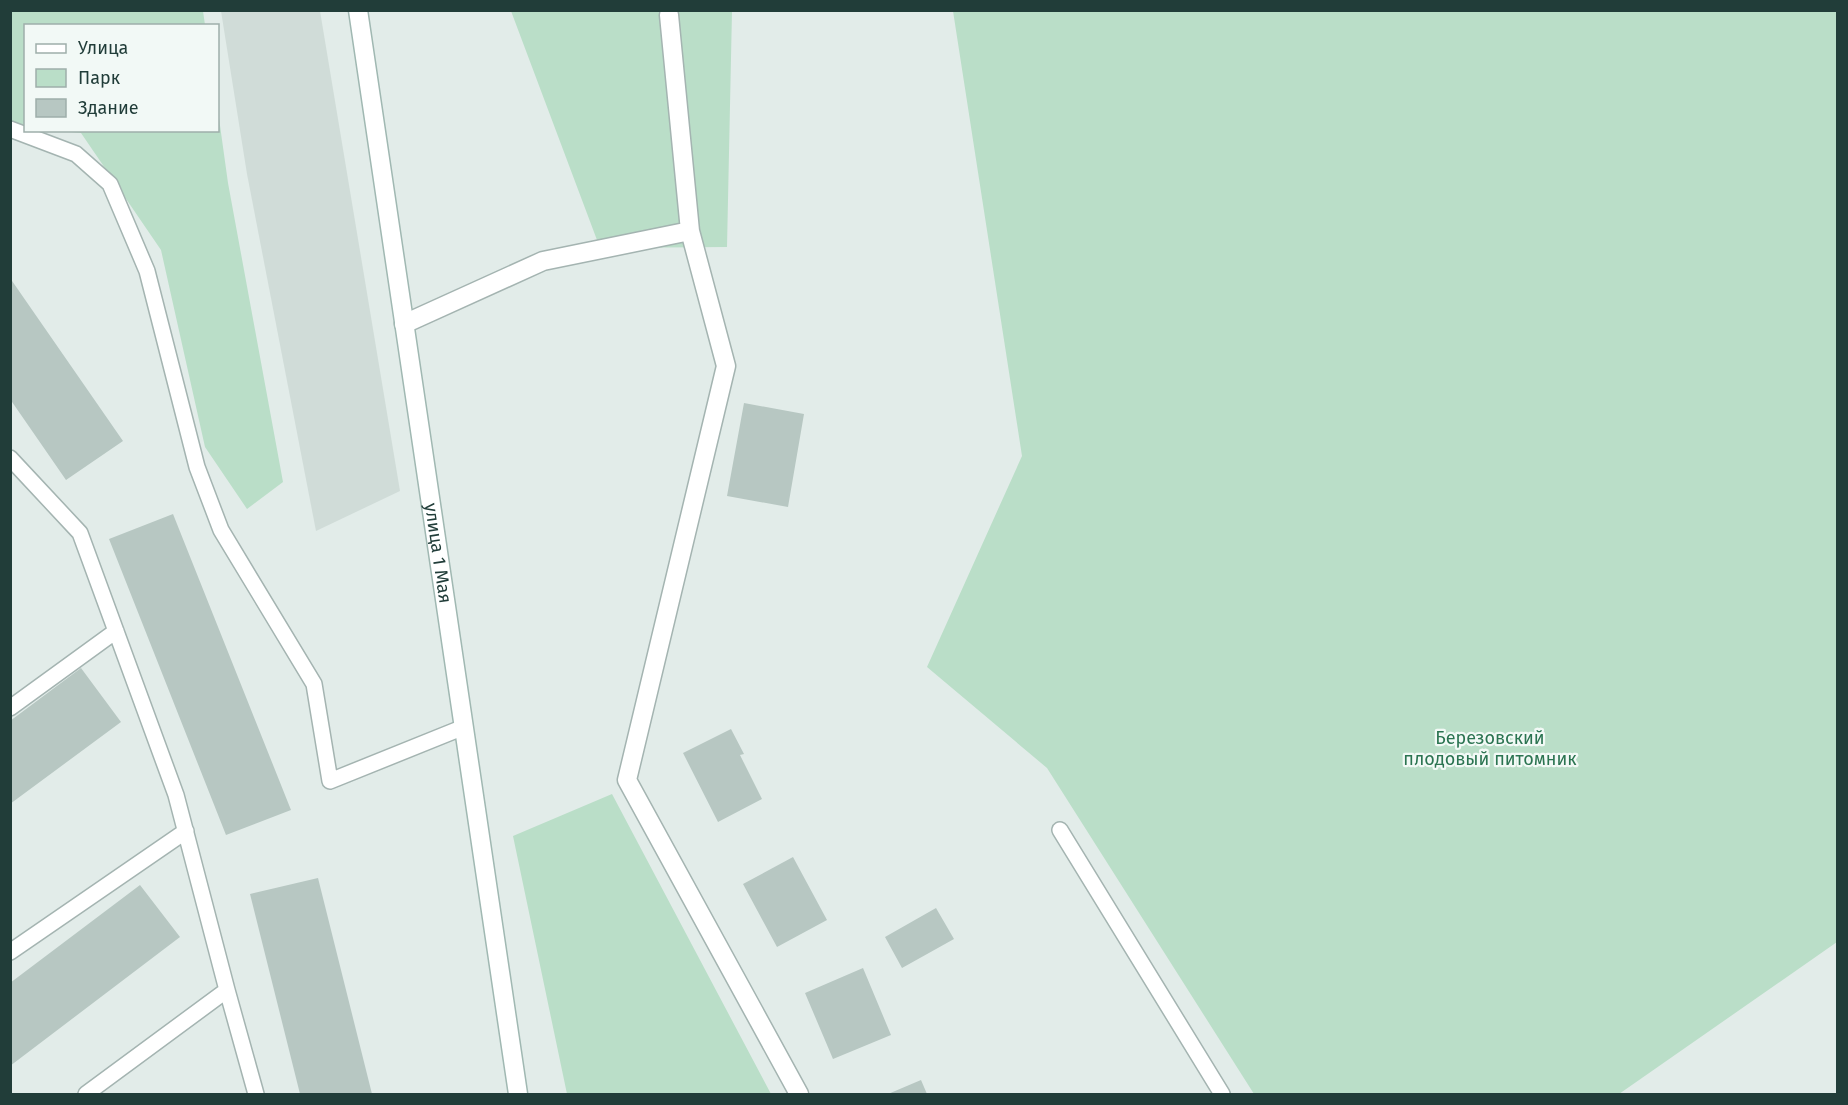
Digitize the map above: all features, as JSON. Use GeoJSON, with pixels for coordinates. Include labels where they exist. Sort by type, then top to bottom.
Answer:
{"type":"FeatureCollection","features":[{"type":"Feature","properties":{"kind":"street","name":"улица 1 Мая"},"geometry":{"type":"LineString","coordinates":[[358,10],[518,1095]]}},
{"type":"Feature","properties":{"kind":"street"},"geometry":{"type":"LineString","coordinates":[[669,15],[690,231],[726,366],[627,780],[799,1095]]}},
{"type":"Feature","properties":{"kind":"street"},"geometry":{"type":"LineString","coordinates":[[404,324],[543,261],[690,231]]}},
{"type":"Feature","properties":{"kind":"lane"},"geometry":{"type":"LineString","coordinates":[[10,129],[76,154],[110,184],[147,272],[197,467],[221,530],[314,684],[330,781],[464,727]]}},
{"type":"Feature","properties":{"kind":"lane"},"geometry":{"type":"LineString","coordinates":[[10,458],[80,533],[176,795],[256,1095]]}},
{"type":"Feature","properties":{"kind":"lane"},"geometry":{"type":"LineString","coordinates":[[10,708],[116,631]]}},
{"type":"Feature","properties":{"kind":"lane"},"geometry":{"type":"LineString","coordinates":[[1060,830],[1222,1095]]}},
{"type":"Feature","properties":{"kind":"lane"},"geometry":{"type":"LineString","coordinates":[[10,952],[186,831]]}},
{"type":"Feature","properties":{"kind":"lane"},"geometry":{"type":"LineString","coordinates":[[86,1095],[227,990]]}},
{"type":"Feature","properties":{"kind":"shaded area"},"geometry":{"type":"Polygon","coordinates":[[[221,11],[320,11],[400,491],[316,531],[247,174],[221,11]]]}},
{"type":"Feature","properties":{"kind":"green space"},"geometry":{"type":"Polygon","coordinates":[[[11,11],[203,11],[205,24],[24,24],[24,126],[11,124],[11,11]]]}},
{"type":"Feature","properties":{"kind":"green space"},"geometry":{"type":"Polygon","coordinates":[[[511,11],[732,11],[727,247],[600,248],[511,11]]]}},
{"type":"Feature","properties":{"kind":"green space","name":"Березовский плодовый питомник"},"geometry":{"type":"Polygon","coordinates":[[[953,11],[1837,11],[1837,942],[1619,1094],[1254,1094],[1047,768],[927,667],[1022,456],[953,11]]]}},
{"type":"Feature","properties":{"kind":"green space"},"geometry":{"type":"Polygon","coordinates":[[[219,118],[228,183],[283,482],[247,509],[205,447],[161,250],[81,133],[72,132],[219,132],[219,118]]]}},
{"type":"Feature","properties":{"kind":"green space"},"geometry":{"type":"Polygon","coordinates":[[[612,794],[771,1094],[567,1094],[513,836],[612,794]]]}},
{"type":"Feature","properties":{"kind":"building"},"geometry":{"type":"Polygon","coordinates":[[[10,278],[123,441],[66,480],[10,399],[10,278]]]}},
{"type":"Feature","properties":{"kind":"building"},"geometry":{"type":"Polygon","coordinates":[[[744,403],[804,414],[788,507],[727,496],[744,403]]]}},
{"type":"Feature","properties":{"kind":"building"},"geometry":{"type":"Polygon","coordinates":[[[173,514],[291,810],[226,835],[109,539],[173,514]]]}},
{"type":"Feature","properties":{"kind":"building"},"geometry":{"type":"Polygon","coordinates":[[[81,668],[121,722],[10,804],[10,721],[81,668]]]}},
{"type":"Feature","properties":{"kind":"building"},"geometry":{"type":"Polygon","coordinates":[[[731,729],[744,754],[740,755],[762,799],[718,822],[683,753],[731,729]]]}},
{"type":"Feature","properties":{"kind":"building"},"geometry":{"type":"Polygon","coordinates":[[[793,857],[827,920],[777,947],[743,884],[793,857]]]}},
{"type":"Feature","properties":{"kind":"building"},"geometry":{"type":"Polygon","coordinates":[[[318,878],[372,1094],[300,1094],[250,894],[318,878]]]}},
{"type":"Feature","properties":{"kind":"building"},"geometry":{"type":"Polygon","coordinates":[[[140,885],[180,937],[10,1066],[10,983],[140,885]]]}},
{"type":"Feature","properties":{"kind":"building"},"geometry":{"type":"Polygon","coordinates":[[[936,908],[954,939],[902,968],[885,937],[936,908]]]}},
{"type":"Feature","properties":{"kind":"building"},"geometry":{"type":"Polygon","coordinates":[[[863,968],[891,1035],[833,1059],[805,993],[863,968]]]}},
{"type":"Feature","properties":{"kind":"building"},"geometry":{"type":"Polygon","coordinates":[[[921,1080],[927,1094],[888,1094],[921,1080]]]}}]}
